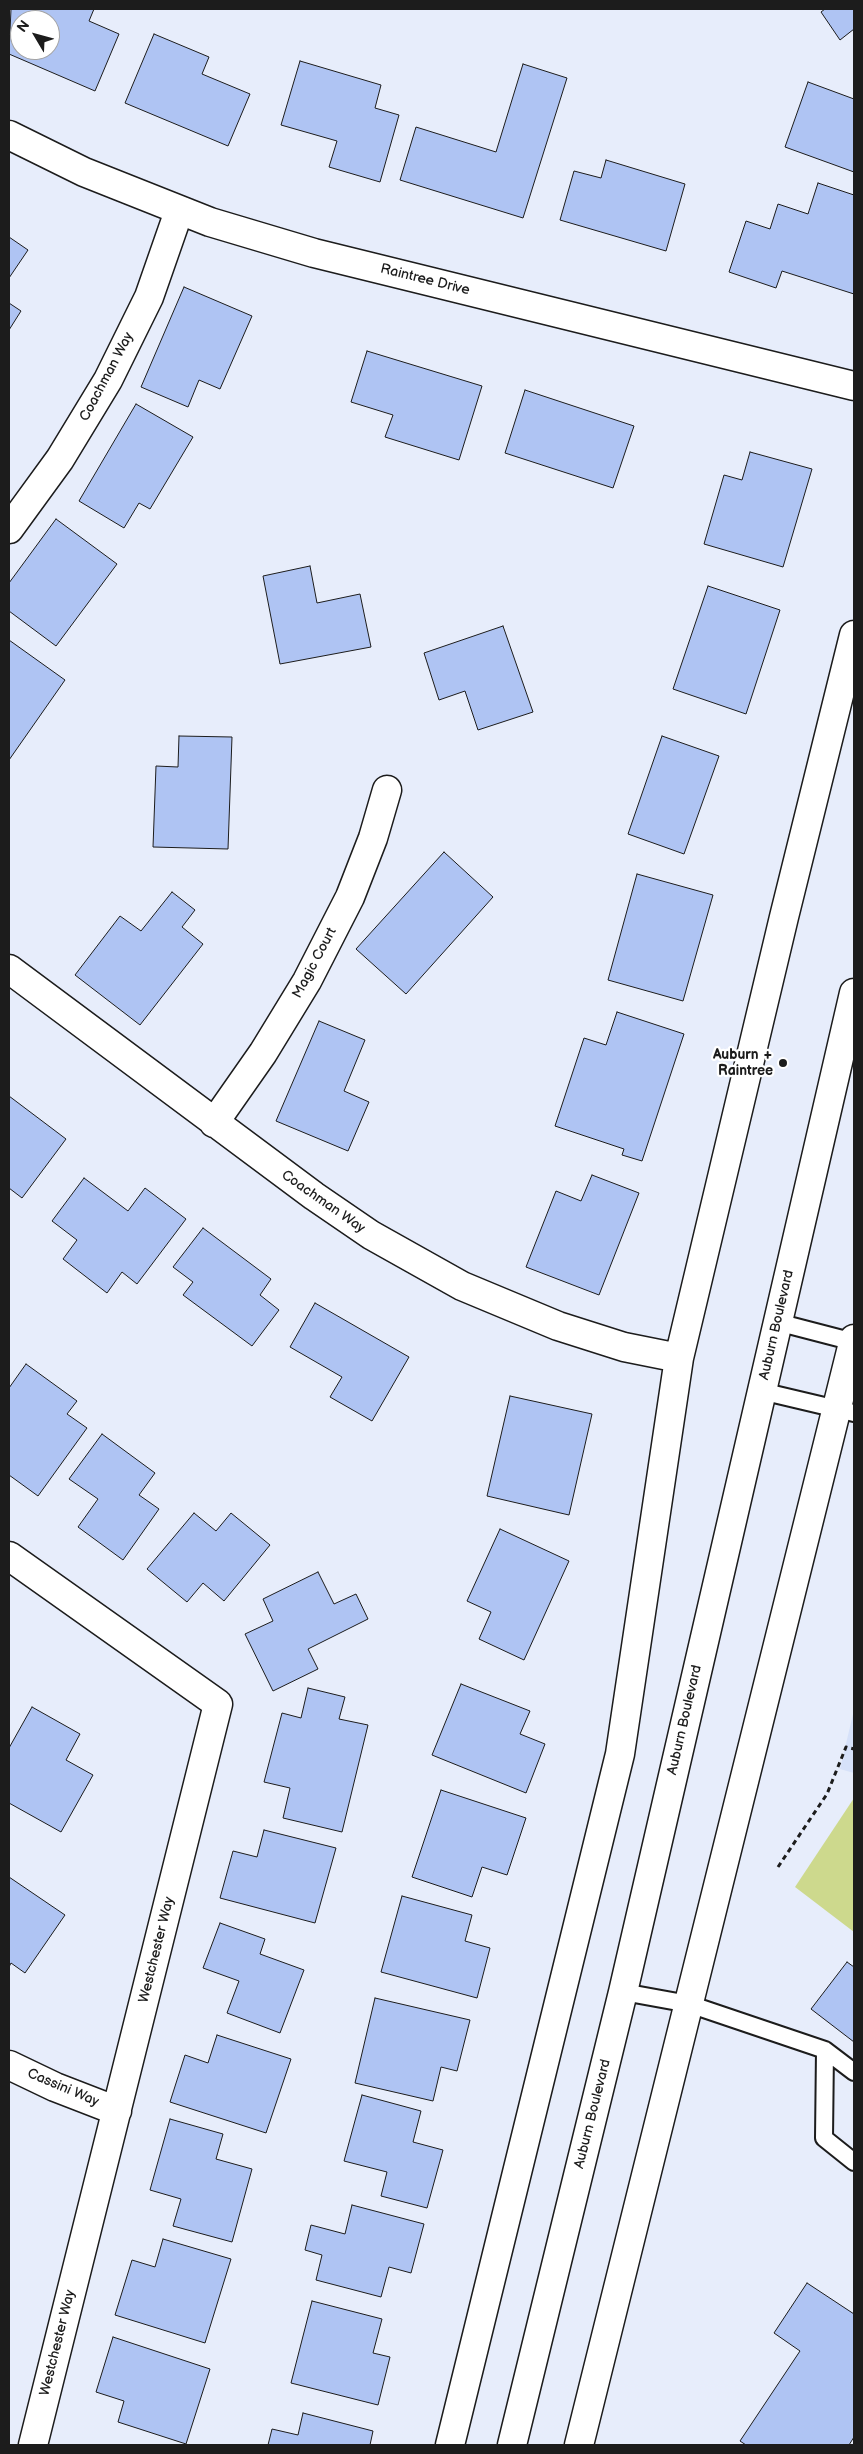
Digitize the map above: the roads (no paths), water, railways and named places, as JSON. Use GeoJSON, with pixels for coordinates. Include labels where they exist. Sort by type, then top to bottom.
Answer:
{"type":"FeatureCollection","features":[{"type":"Feature","properties":{"kind":"street","name":"Raintree Drive"},"geometry":{"type":"LineString","coordinates":[[9,135],[84,172],[179,211],[314,253],[854,386]]}},
{"type":"Feature","properties":{"kind":"street","name":"Coachman Way"},"geometry":{"type":"LineString","coordinates":[[9,529],[60,459],[108,380],[148,297],[179,211]]}},
{"type":"Feature","properties":{"kind":"street"},"geometry":{"type":"LineString","coordinates":[[450,2445],[620,1754],[679,1358],[784,917],[854,635]]}},
{"type":"Feature","properties":{"kind":"street","name":"Magic Court"},"geometry":{"type":"LineString","coordinates":[[214,1122],[263,1054],[307,981],[350,897],[373,838],[387,790]]}},
{"type":"Feature","properties":{"kind":"street","name":"Coachman Way"},"geometry":{"type":"LineString","coordinates":[[9,969],[314,1196],[371,1235],[462,1286],[558,1326],[624,1347],[679,1358]]}},
{"type":"Feature","properties":{"kind":"street","name":"Auburn Boulevard"},"geometry":{"type":"LineString","coordinates":[[512,2445],[623,1992],[854,994]]}},
{"type":"Feature","properties":{"kind":"street"},"geometry":{"type":"LineString","coordinates":[[579,2445],[689,2004],[845,1411],[854,1341]]}},
{"type":"Feature","properties":{"kind":"street","name":"Westchester Way"},"geometry":{"type":"LineString","coordinates":[[9,1556],[218,1704],[33,2445]]}},
{"type":"Feature","properties":{"kind":"street","name":"Cassini Way"},"geometry":{"type":"LineString","coordinates":[[9,2065],[55,2087],[117,2111]]}},
{"type":"Feature","properties":{"kind":"lane"},"geometry":{"type":"LineString","coordinates":[[777,1322],[854,1341]]}},
{"type":"Feature","properties":{"kind":"lane"},"geometry":{"type":"LineString","coordinates":[[761,1391],[845,1411]]}},
{"type":"Feature","properties":{"kind":"lane"},"geometry":{"type":"LineString","coordinates":[[623,1992],[689,2004],[825,2050],[854,2072]]}},
{"type":"Feature","properties":{"kind":"lane"},"geometry":{"type":"LineString","coordinates":[[825,2050],[824,2138],[854,2162]]}},
{"type":"Feature","properties":{"kind":"place","name":"Auburn + Raintree"},"geometry":{"type":"Point","coordinates":[783,1063]}}]}
